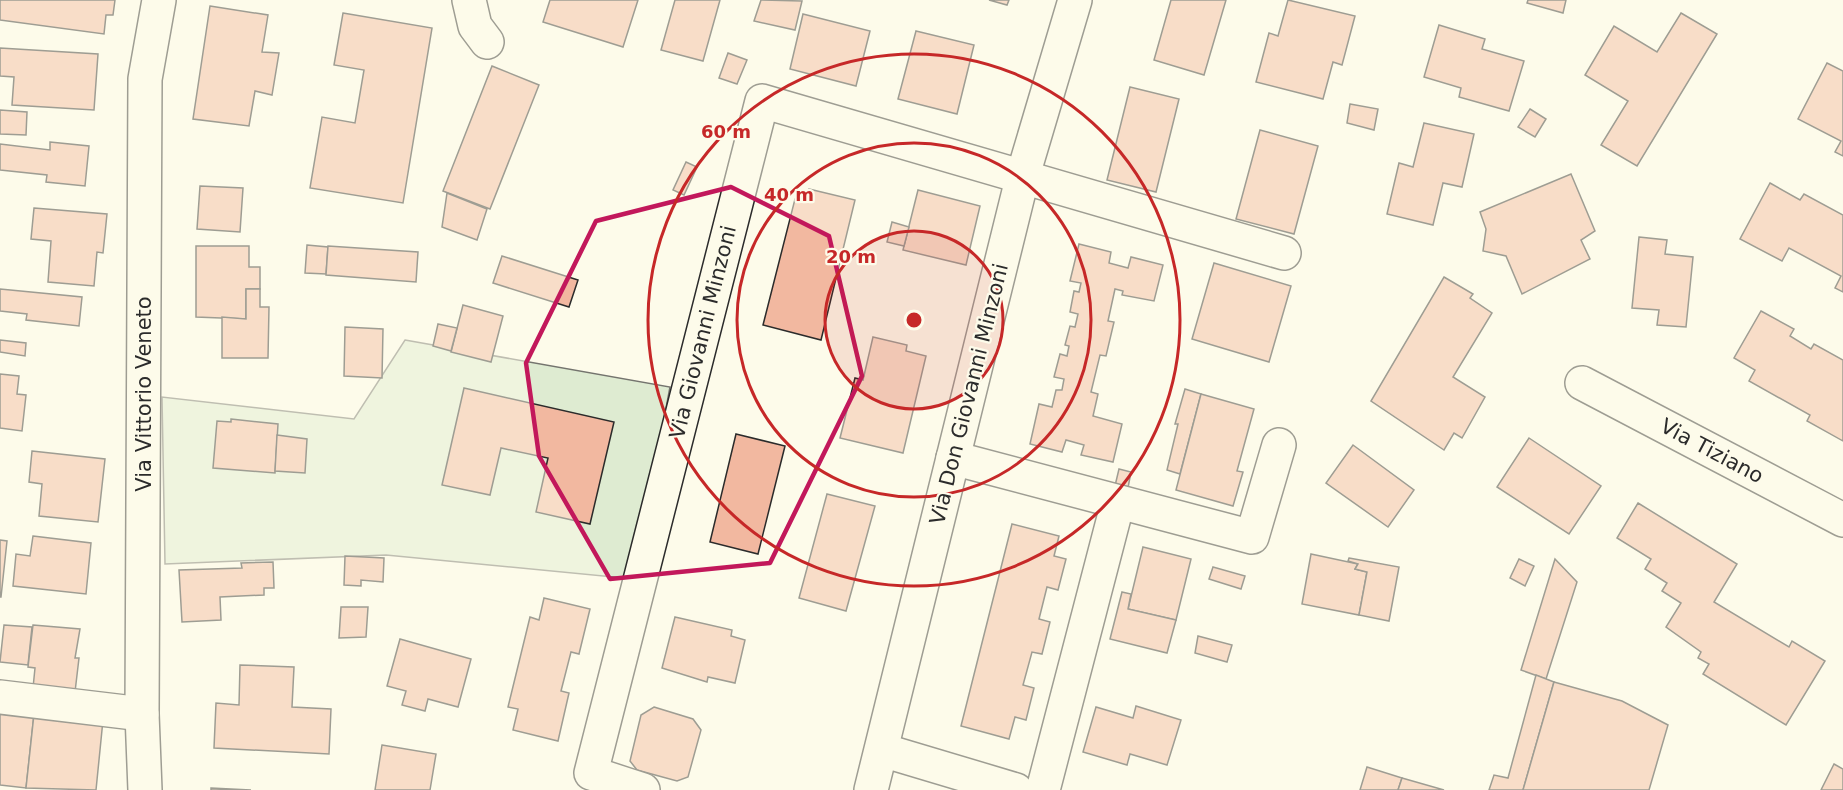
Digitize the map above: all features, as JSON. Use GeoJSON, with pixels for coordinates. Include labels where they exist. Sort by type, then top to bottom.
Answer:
{"type":"FeatureCollection","features":[{"type":"Feature","properties":{"kind":"street","name":"Via Vittorio Veneto"},"geometry":{"type":"LineString","coordinates":[[145,790],[142,714],[145,79],[159,0]]}},
{"type":"Feature","properties":{"kind":"street"},"geometry":{"type":"LineString","coordinates":[[469,0],[475,26],[487,42]]}},
{"type":"Feature","properties":{"kind":"street","name":"Via Don Giovanni Minzoni"},"geometry":{"type":"LineString","coordinates":[[872,790],[1023,175],[1075,0]]}},
{"type":"Feature","properties":{"kind":"street","name":"Via Giovanni Minzoni"},"geometry":{"type":"LineString","coordinates":[[644,790],[591,773],[762,101],[1023,175]]}},
{"type":"Feature","properties":{"kind":"street"},"geometry":{"type":"LineString","coordinates":[[1023,175],[1284,253]]}},
{"type":"Feature","properties":{"kind":"street","name":"Via Tiziano"},"geometry":{"type":"LineString","coordinates":[[1582,383],[1843,520]]}},
{"type":"Feature","properties":{"kind":"street"},"geometry":{"type":"LineString","coordinates":[[953,458],[1252,537],[1279,445]]}},
{"type":"Feature","properties":{"kind":"street"},"geometry":{"type":"LineString","coordinates":[[1043,790],[1118,502]]}},
{"type":"Feature","properties":{"kind":"street"},"geometry":{"type":"LineString","coordinates":[[0,697],[142,714]]}},
{"type":"Feature","properties":{"kind":"street"},"geometry":{"type":"LineString","coordinates":[[882,750],[1016,790]]}},
{"type":"Feature","properties":{"kind":"highlighted area"},"geometry":{"type":"Polygon","coordinates":[[[731,187],[829,236],[862,376],[770,563],[610,579],[539,456],[526,363],[596,221],[731,187]]]}},
{"type":"Feature","properties":{"kind":"green space"},"geometry":{"type":"Polygon","coordinates":[[[405,340],[670,387],[634,579],[386,555],[165,564],[162,397],[354,419],[405,340]]]}},
{"type":"Feature","properties":{"kind":"building"},"geometry":{"type":"Polygon","coordinates":[[[0,0],[115,0],[113,15],[106,15],[104,34],[0,20],[0,0]]]}},
{"type":"Feature","properties":{"kind":"building"},"geometry":{"type":"Polygon","coordinates":[[[550,0],[638,0],[623,47],[543,22],[550,0]]]}},
{"type":"Feature","properties":{"kind":"building"},"geometry":{"type":"Polygon","coordinates":[[[675,0],[720,0],[703,61],[661,50],[675,0]]]}},
{"type":"Feature","properties":{"kind":"building"},"geometry":{"type":"Polygon","coordinates":[[[761,0],[802,1],[795,30],[754,21],[761,0]]]}},
{"type":"Feature","properties":{"kind":"building"},"geometry":{"type":"Polygon","coordinates":[[[989,0],[1009,0],[1007,5],[989,0]]]}},
{"type":"Feature","properties":{"kind":"building"},"geometry":{"type":"Polygon","coordinates":[[[1171,0],[1226,0],[1204,75],[1154,60],[1171,0]]]}},
{"type":"Feature","properties":{"kind":"building"},"geometry":{"type":"Polygon","coordinates":[[[1288,0],[1355,16],[1342,65],[1333,62],[1323,99],[1256,82],[1269,33],[1278,36],[1288,0]]]}},
{"type":"Feature","properties":{"kind":"building"},"geometry":{"type":"Polygon","coordinates":[[[1528,0],[1566,0],[1563,13],[1527,3],[1528,0]]]}},
{"type":"Feature","properties":{"kind":"building"},"geometry":{"type":"Polygon","coordinates":[[[210,6],[268,15],[262,52],[279,53],[272,95],[255,91],[249,126],[193,119],[210,6]]]}},
{"type":"Feature","properties":{"kind":"building"},"geometry":{"type":"Polygon","coordinates":[[[343,13],[432,28],[403,203],[310,188],[322,117],[355,123],[364,70],[334,65],[343,13]]]}},
{"type":"Feature","properties":{"kind":"building"},"geometry":{"type":"Polygon","coordinates":[[[1681,13],[1717,34],[1637,166],[1601,145],[1628,101],[1585,75],[1614,26],[1657,52],[1681,13]]]}},
{"type":"Feature","properties":{"kind":"building"},"geometry":{"type":"Polygon","coordinates":[[[803,14],[870,31],[856,86],[790,69],[803,14]]]}},
{"type":"Feature","properties":{"kind":"building"},"geometry":{"type":"Polygon","coordinates":[[[1439,25],[1485,39],[1482,49],[1524,61],[1509,111],[1459,97],[1461,88],[1424,77],[1439,25]]]}},
{"type":"Feature","properties":{"kind":"building"},"geometry":{"type":"Polygon","coordinates":[[[916,31],[974,45],[957,114],[898,99],[916,31]]]}},
{"type":"Feature","properties":{"kind":"building"},"geometry":{"type":"Polygon","coordinates":[[[0,48],[98,54],[94,110],[12,105],[14,77],[0,76],[0,48]]]}},
{"type":"Feature","properties":{"kind":"building"},"geometry":{"type":"Polygon","coordinates":[[[728,53],[747,60],[737,84],[719,78],[728,53]]]}},
{"type":"Feature","properties":{"kind":"building"},"geometry":{"type":"Polygon","coordinates":[[[1827,63],[1843,71],[1843,156],[1835,152],[1841,141],[1798,119],[1827,63]]]}},
{"type":"Feature","properties":{"kind":"building"},"geometry":{"type":"Polygon","coordinates":[[[492,66],[539,85],[490,209],[443,191],[492,66]]]}},
{"type":"Feature","properties":{"kind":"building"},"geometry":{"type":"Polygon","coordinates":[[[1130,87],[1179,99],[1156,192],[1107,180],[1130,87]]]}},
{"type":"Feature","properties":{"kind":"building"},"geometry":{"type":"Polygon","coordinates":[[[1350,104],[1378,109],[1374,130],[1347,123],[1350,104]]]}},
{"type":"Feature","properties":{"kind":"building"},"geometry":{"type":"Polygon","coordinates":[[[1530,109],[1546,119],[1535,137],[1518,127],[1530,109]]]}},
{"type":"Feature","properties":{"kind":"building"},"geometry":{"type":"Polygon","coordinates":[[[0,110],[27,112],[26,135],[0,134],[0,110]]]}},
{"type":"Feature","properties":{"kind":"building"},"geometry":{"type":"Polygon","coordinates":[[[1424,123],[1474,134],[1462,187],[1443,183],[1433,225],[1387,214],[1399,163],[1413,167],[1424,123]]]}},
{"type":"Feature","properties":{"kind":"building"},"geometry":{"type":"Polygon","coordinates":[[[1260,130],[1318,146],[1294,234],[1236,219],[1260,130]]]}},
{"type":"Feature","properties":{"kind":"building"},"geometry":{"type":"Polygon","coordinates":[[[50,142],[89,146],[85,186],[46,182],[47,175],[0,170],[0,144],[50,150],[50,142]]]}},
{"type":"Feature","properties":{"kind":"building"},"geometry":{"type":"Polygon","coordinates":[[[686,162],[697,167],[684,195],[673,190],[686,162]]]}},
{"type":"Feature","properties":{"kind":"building"},"geometry":{"type":"Polygon","coordinates":[[[1571,174],[1595,231],[1581,240],[1590,259],[1522,294],[1506,256],[1483,251],[1486,229],[1480,212],[1571,174]]]}},
{"type":"Feature","properties":{"kind":"building"},"geometry":{"type":"Polygon","coordinates":[[[1770,183],[1800,200],[1804,194],[1843,215],[1843,292],[1835,288],[1841,276],[1789,248],[1782,261],[1740,239],[1770,183]]]}},
{"type":"Feature","properties":{"kind":"building"},"geometry":{"type":"Polygon","coordinates":[[[200,186],[243,188],[240,232],[197,229],[200,186]]]}},
{"type":"Feature","properties":{"kind":"building"},"geometry":{"type":"Polygon","coordinates":[[[809,189],[855,200],[821,340],[763,325],[795,199],[806,201],[809,189]]]}},
{"type":"Feature","properties":{"kind":"building"},"geometry":{"type":"Polygon","coordinates":[[[918,190],[980,206],[966,265],[903,250],[918,190]]]}},
{"type":"Feature","properties":{"kind":"building"},"geometry":{"type":"Polygon","coordinates":[[[447,193],[487,209],[477,240],[442,227],[447,193]]]}},
{"type":"Feature","properties":{"kind":"building"},"geometry":{"type":"Polygon","coordinates":[[[34,208],[107,214],[103,253],[97,252],[94,286],[48,282],[51,241],[31,239],[34,208]]]}},
{"type":"Feature","properties":{"kind":"building"},"geometry":{"type":"Polygon","coordinates":[[[892,222],[909,227],[904,246],[887,242],[892,222]]]}},
{"type":"Feature","properties":{"kind":"building"},"geometry":{"type":"Polygon","coordinates":[[[1639,237],[1667,240],[1665,254],[1693,257],[1686,327],[1657,325],[1659,310],[1632,308],[1639,237]]]}},
{"type":"Feature","properties":{"kind":"building"},"geometry":{"type":"Polygon","coordinates":[[[1079,244],[1111,252],[1109,263],[1128,268],[1131,257],[1163,265],[1154,301],[1122,295],[1123,291],[1115,289],[1108,321],[1114,322],[1106,356],[1100,355],[1091,392],[1098,394],[1093,416],[1122,424],[1113,462],[1081,455],[1084,445],[1066,440],[1062,452],[1030,444],[1039,404],[1052,407],[1056,390],[1062,390],[1064,379],[1054,377],[1060,354],[1067,356],[1069,346],[1065,345],[1070,326],[1075,327],[1078,314],[1070,312],[1074,291],[1079,292],[1081,283],[1070,281],[1079,244]]]}},
{"type":"Feature","properties":{"kind":"building"},"geometry":{"type":"Polygon","coordinates":[[[307,245],[328,247],[326,274],[305,273],[307,245]]]}},
{"type":"Feature","properties":{"kind":"building"},"geometry":{"type":"Polygon","coordinates":[[[196,246],[249,246],[249,267],[260,267],[260,289],[246,289],[246,319],[196,317],[196,246]]]}},
{"type":"Feature","properties":{"kind":"building"},"geometry":{"type":"Polygon","coordinates":[[[328,246],[418,252],[416,282],[326,275],[328,246]]]}},
{"type":"Feature","properties":{"kind":"building"},"geometry":{"type":"Polygon","coordinates":[[[502,256],[578,280],[569,307],[493,283],[502,256]]]}},
{"type":"Feature","properties":{"kind":"building"},"geometry":{"type":"Polygon","coordinates":[[[1214,263],[1291,286],[1269,362],[1192,339],[1214,263]]]}},
{"type":"Feature","properties":{"kind":"building"},"geometry":{"type":"Polygon","coordinates":[[[1444,277],[1473,294],[1470,298],[1492,313],[1453,377],[1485,397],[1462,438],[1454,433],[1444,450],[1371,401],[1444,277]]]}},
{"type":"Feature","properties":{"kind":"building"},"geometry":{"type":"Polygon","coordinates":[[[0,289],[82,297],[79,326],[26,320],[27,314],[0,311],[0,289]]]}},
{"type":"Feature","properties":{"kind":"building"},"geometry":{"type":"Polygon","coordinates":[[[246,289],[260,289],[260,307],[269,307],[268,358],[222,358],[222,317],[246,319],[246,289]]]}},
{"type":"Feature","properties":{"kind":"building"},"geometry":{"type":"Polygon","coordinates":[[[463,305],[503,316],[491,362],[451,352],[463,305]]]}},
{"type":"Feature","properties":{"kind":"building"},"geometry":{"type":"Polygon","coordinates":[[[1761,311],[1794,329],[1790,336],[1811,349],[1814,344],[1843,360],[1843,441],[1807,421],[1810,415],[1749,381],[1755,370],[1734,358],[1761,311]]]}},
{"type":"Feature","properties":{"kind":"building"},"geometry":{"type":"Polygon","coordinates":[[[438,324],[457,328],[451,351],[433,346],[438,324]]]}},
{"type":"Feature","properties":{"kind":"building"},"geometry":{"type":"Polygon","coordinates":[[[345,327],[383,329],[382,378],[344,376],[345,327]]]}},
{"type":"Feature","properties":{"kind":"building"},"geometry":{"type":"Polygon","coordinates":[[[873,337],[907,345],[906,351],[926,356],[903,453],[840,438],[855,378],[863,380],[873,337]]]}},
{"type":"Feature","properties":{"kind":"building"},"geometry":{"type":"Polygon","coordinates":[[[0,340],[26,343],[25,356],[0,352],[0,340]]]}},
{"type":"Feature","properties":{"kind":"building"},"geometry":{"type":"Polygon","coordinates":[[[0,374],[19,376],[17,394],[26,395],[22,431],[0,428],[0,374]]]}},
{"type":"Feature","properties":{"kind":"building"},"geometry":{"type":"Polygon","coordinates":[[[464,388],[614,422],[590,524],[536,512],[548,458],[501,448],[490,495],[442,485],[464,388]]]}},
{"type":"Feature","properties":{"kind":"building"},"geometry":{"type":"Polygon","coordinates":[[[1185,389],[1201,394],[1180,474],[1167,470],[1178,424],[1175,424],[1185,389]]]}},
{"type":"Feature","properties":{"kind":"building"},"geometry":{"type":"Polygon","coordinates":[[[1201,394],[1254,409],[1237,471],[1243,472],[1233,506],[1176,490],[1201,394]]]}},
{"type":"Feature","properties":{"kind":"building"},"geometry":{"type":"Polygon","coordinates":[[[231,419],[278,424],[275,473],[213,468],[217,421],[231,422],[231,419]]]}},
{"type":"Feature","properties":{"kind":"building"},"geometry":{"type":"Polygon","coordinates":[[[736,434],[785,446],[758,554],[710,542],[736,434]]]}},
{"type":"Feature","properties":{"kind":"building"},"geometry":{"type":"Polygon","coordinates":[[[277,435],[307,439],[305,473],[275,471],[277,435]]]}},
{"type":"Feature","properties":{"kind":"building"},"geometry":{"type":"Polygon","coordinates":[[[1529,438],[1601,486],[1569,534],[1497,487],[1529,438]]]}},
{"type":"Feature","properties":{"kind":"building"},"geometry":{"type":"Polygon","coordinates":[[[1353,445],[1414,490],[1388,527],[1326,483],[1353,445]]]}},
{"type":"Feature","properties":{"kind":"building"},"geometry":{"type":"Polygon","coordinates":[[[32,451],[105,459],[98,522],[39,516],[42,484],[29,482],[32,451]]]}},
{"type":"Feature","properties":{"kind":"building"},"geometry":{"type":"Polygon","coordinates":[[[1119,469],[1131,472],[1127,493],[1114,490],[1119,469]]]}},
{"type":"Feature","properties":{"kind":"building"},"geometry":{"type":"Polygon","coordinates":[[[827,494],[875,506],[846,611],[799,598],[827,494]]]}},
{"type":"Feature","properties":{"kind":"building"},"geometry":{"type":"Polygon","coordinates":[[[1638,503],[1737,564],[1714,602],[1789,647],[1792,641],[1825,661],[1786,725],[1703,674],[1709,664],[1698,658],[1701,652],[1666,627],[1681,603],[1662,591],[1667,583],[1645,569],[1651,559],[1617,538],[1638,503]]]}},
{"type":"Feature","properties":{"kind":"building"},"geometry":{"type":"Polygon","coordinates":[[[1012,524],[1059,536],[1054,556],[1066,559],[1058,590],[1047,587],[1039,619],[1050,622],[1042,654],[1032,652],[1023,685],[1034,688],[1026,720],[1015,717],[1009,739],[961,726],[1012,524]]]}},
{"type":"Feature","properties":{"kind":"building"},"geometry":{"type":"Polygon","coordinates":[[[33,536],[91,543],[86,594],[13,586],[16,554],[30,556],[33,536]]]}},
{"type":"Feature","properties":{"kind":"building"},"geometry":{"type":"Polygon","coordinates":[[[0,540],[7,541],[1,597],[0,597],[0,540]]]}},
{"type":"Feature","properties":{"kind":"building"},"geometry":{"type":"Polygon","coordinates":[[[1143,547],[1191,559],[1176,620],[1128,609],[1143,547]]]}},
{"type":"Feature","properties":{"kind":"building"},"geometry":{"type":"Polygon","coordinates":[[[1311,554],[1358,564],[1355,569],[1367,572],[1359,615],[1302,604],[1311,554]]]}},
{"type":"Feature","properties":{"kind":"building"},"geometry":{"type":"Polygon","coordinates":[[[345,556],[384,558],[383,582],[361,580],[361,586],[344,585],[345,556]]]}},
{"type":"Feature","properties":{"kind":"building"},"geometry":{"type":"Polygon","coordinates":[[[1349,558],[1399,567],[1389,621],[1359,615],[1367,572],[1355,569],[1358,564],[1348,561],[1349,558]]]}},
{"type":"Feature","properties":{"kind":"building"},"geometry":{"type":"Polygon","coordinates":[[[1519,559],[1534,566],[1525,586],[1510,578],[1519,559]]]}},
{"type":"Feature","properties":{"kind":"building"},"geometry":{"type":"Polygon","coordinates":[[[1555,559],[1577,582],[1546,679],[1521,670],[1555,559]]]}},
{"type":"Feature","properties":{"kind":"building"},"geometry":{"type":"Polygon","coordinates":[[[273,562],[274,588],[264,588],[264,595],[220,597],[221,620],[182,622],[179,570],[242,568],[241,563],[273,562]]]}},
{"type":"Feature","properties":{"kind":"building"},"geometry":{"type":"Polygon","coordinates":[[[1213,567],[1245,576],[1241,589],[1209,579],[1213,567]]]}},
{"type":"Feature","properties":{"kind":"building"},"geometry":{"type":"Polygon","coordinates":[[[1122,592],[1131,594],[1128,609],[1176,620],[1167,653],[1110,639],[1122,592]]]}},
{"type":"Feature","properties":{"kind":"building"},"geometry":{"type":"Polygon","coordinates":[[[544,598],[590,609],[579,654],[571,652],[561,691],[569,693],[558,741],[513,730],[518,709],[508,707],[530,617],[539,620],[544,598]]]}},
{"type":"Feature","properties":{"kind":"building"},"geometry":{"type":"Polygon","coordinates":[[[341,607],[368,607],[366,637],[339,638],[341,607]]]}},
{"type":"Feature","properties":{"kind":"building"},"geometry":{"type":"Polygon","coordinates":[[[675,617],[732,630],[731,636],[745,640],[735,683],[708,677],[707,682],[662,668],[675,617]]]}},
{"type":"Feature","properties":{"kind":"building"},"geometry":{"type":"Polygon","coordinates":[[[4,625],[32,627],[28,665],[0,662],[4,625]]]}},
{"type":"Feature","properties":{"kind":"building"},"geometry":{"type":"Polygon","coordinates":[[[33,625],[80,629],[75,658],[79,658],[75,692],[33,688],[35,668],[28,667],[33,625]]]}},
{"type":"Feature","properties":{"kind":"building"},"geometry":{"type":"Polygon","coordinates":[[[1198,636],[1232,645],[1227,662],[1195,653],[1198,636]]]}},
{"type":"Feature","properties":{"kind":"building"},"geometry":{"type":"Polygon","coordinates":[[[400,639],[471,659],[458,707],[428,699],[425,711],[402,705],[406,691],[387,686],[400,639]]]}},
{"type":"Feature","properties":{"kind":"building"},"geometry":{"type":"Polygon","coordinates":[[[240,665],[294,667],[292,707],[331,709],[329,754],[214,748],[216,703],[239,705],[240,665]]]}},
{"type":"Feature","properties":{"kind":"building"},"geometry":{"type":"Polygon","coordinates":[[[1536,675],[1554,682],[1523,790],[1489,790],[1494,775],[1508,778],[1536,675]]]}},
{"type":"Feature","properties":{"kind":"building"},"geometry":{"type":"Polygon","coordinates":[[[1554,682],[1622,701],[1668,725],[1649,790],[1523,790],[1554,682]]]}},
{"type":"Feature","properties":{"kind":"building"},"geometry":{"type":"Polygon","coordinates":[[[1136,706],[1181,720],[1167,765],[1130,754],[1127,765],[1083,752],[1096,707],[1133,718],[1136,706]]]}},
{"type":"Feature","properties":{"kind":"building"},"geometry":{"type":"Polygon","coordinates":[[[654,707],[693,719],[701,730],[688,777],[677,781],[637,770],[630,761],[641,715],[654,707]]]}},
{"type":"Feature","properties":{"kind":"building"},"geometry":{"type":"Polygon","coordinates":[[[0,711],[34,714],[26,788],[0,785],[0,711]]]}},
{"type":"Feature","properties":{"kind":"building"},"geometry":{"type":"Polygon","coordinates":[[[34,714],[103,720],[96,790],[26,788],[34,714]]]}},
{"type":"Feature","properties":{"kind":"building"},"geometry":{"type":"Polygon","coordinates":[[[382,745],[436,754],[430,790],[375,790],[382,745]]]}},
{"type":"Feature","properties":{"kind":"building"},"geometry":{"type":"Polygon","coordinates":[[[1834,764],[1843,769],[1843,790],[1821,790],[1834,764]]]}},
{"type":"Feature","properties":{"kind":"building"},"geometry":{"type":"Polygon","coordinates":[[[1367,767],[1402,778],[1398,790],[1360,790],[1367,767]]]}},
{"type":"Feature","properties":{"kind":"building"},"geometry":{"type":"Polygon","coordinates":[[[1402,778],[1444,790],[1398,790],[1402,778]]]}},
{"type":"Feature","properties":{"kind":"building"},"geometry":{"type":"Polygon","coordinates":[[[211,788],[251,790],[211,790],[211,788]]]}}]}
